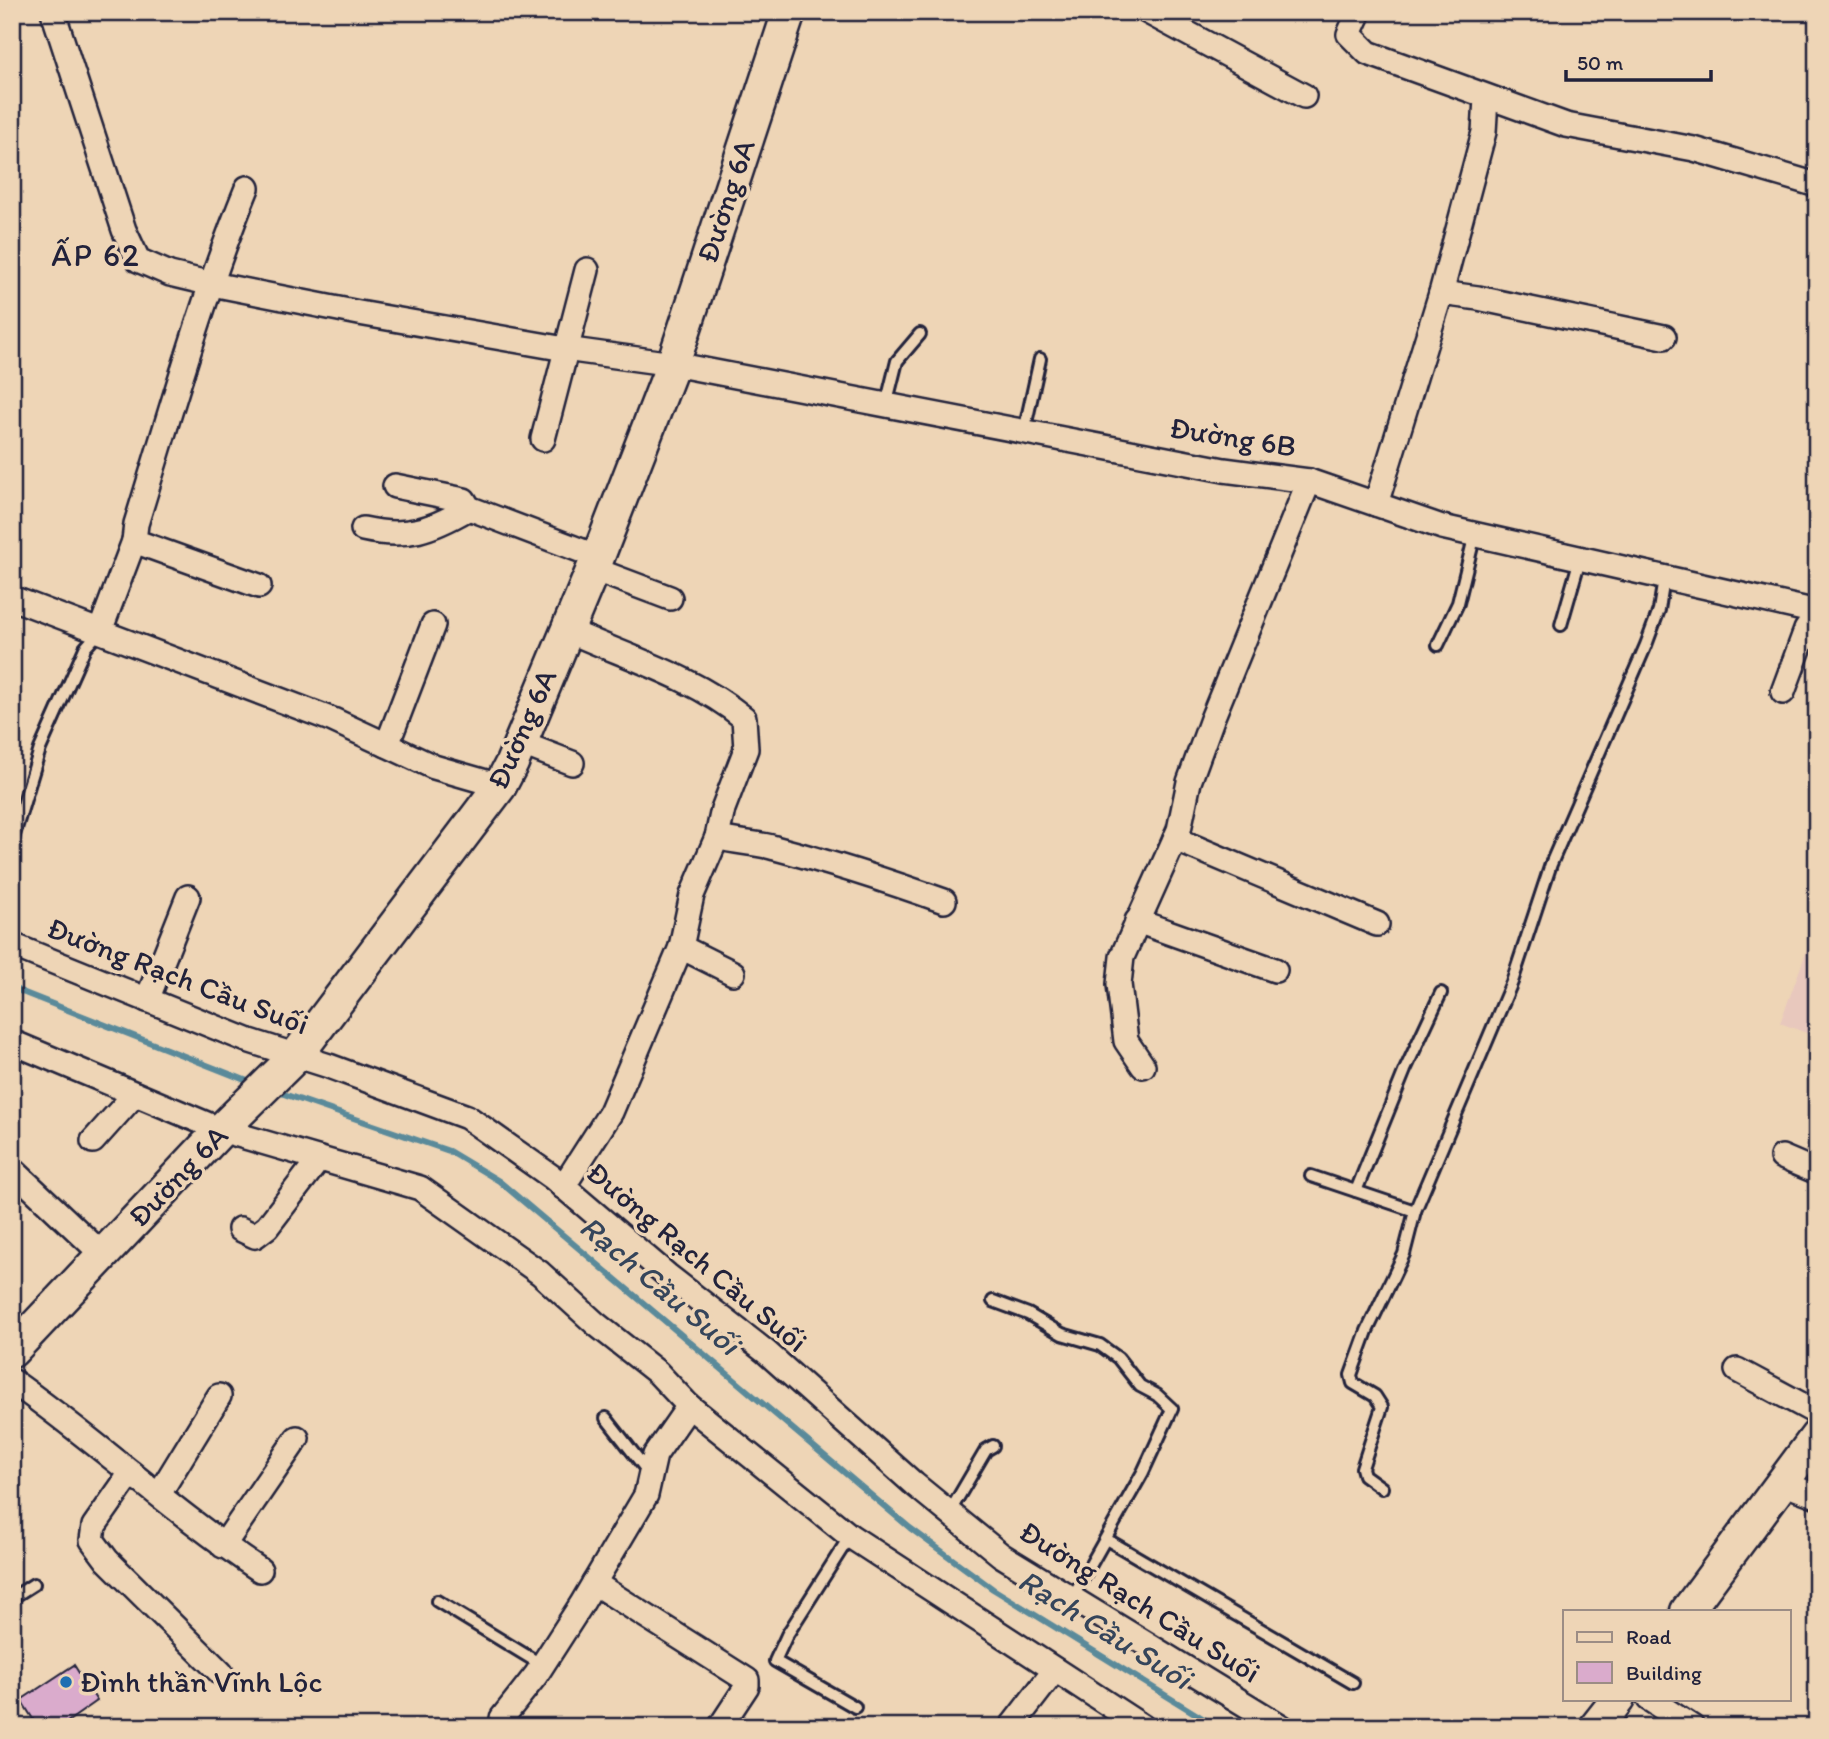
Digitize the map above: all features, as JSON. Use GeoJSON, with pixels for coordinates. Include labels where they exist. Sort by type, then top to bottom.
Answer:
{"type":"FeatureCollection","features":[{"type":"Feature","properties":{"kind":"street","name":"Đường 6B"},"geometry":{"type":"LineString","coordinates":[[53,12],[124,230],[138,260],[170,274],[565,349],[673,364],[1224,470],[1309,481],[1442,527],[1814,612]]}},
{"type":"Feature","properties":{"kind":"street","name":"Đường 6A"},"geometry":{"type":"LineString","coordinates":[[14,1347],[292,1059],[499,786],[520,743],[595,563],[673,364],[789,12]]}},
{"type":"Feature","properties":{"kind":"street"},"geometry":{"type":"LineString","coordinates":[[1148,12],[1304,96]]}},
{"type":"Feature","properties":{"kind":"street"},"geometry":{"type":"LineString","coordinates":[[1359,12],[1349,34],[1368,53],[1486,98],[1566,125],[1694,149],[1817,185]]}},
{"type":"Feature","properties":{"kind":"street"},"geometry":{"type":"LineString","coordinates":[[1376,504],[1441,293],[1484,132],[1486,98]]}},
{"type":"Feature","properties":{"kind":"street"},"geometry":{"type":"LineString","coordinates":[[100,631],[134,541],[136,524],[175,392],[219,256],[247,188]]}},
{"type":"Feature","properties":{"kind":"street"},"geometry":{"type":"LineString","coordinates":[[543,439],[587,270]]}},
{"type":"Feature","properties":{"kind":"street"},"geometry":{"type":"LineString","coordinates":[[1441,293],[1478,298],[1664,337]]}},
{"type":"Feature","properties":{"kind":"street"},"geometry":{"type":"LineString","coordinates":[[1143,1066],[1126,1041],[1119,984],[1122,957],[1175,839],[1189,782],[1212,719],[1309,481]]}},
{"type":"Feature","properties":{"kind":"street"},"geometry":{"type":"LineString","coordinates":[[395,486],[464,500],[469,508],[670,598]]}},
{"type":"Feature","properties":{"kind":"street"},"geometry":{"type":"LineString","coordinates":[[363,529],[389,535],[428,530],[469,508]]}},
{"type":"Feature","properties":{"kind":"street"},"geometry":{"type":"LineString","coordinates":[[134,541],[259,586]]}},
{"type":"Feature","properties":{"kind":"street"},"geometry":{"type":"LineString","coordinates":[[12,598],[334,719],[434,766],[499,786]]}},
{"type":"Feature","properties":{"kind":"street"},"geometry":{"type":"LineString","coordinates":[[1783,692],[1814,612]]}},
{"type":"Feature","properties":{"kind":"street"},"geometry":{"type":"LineString","coordinates":[[387,745],[433,625]]}},
{"type":"Feature","properties":{"kind":"street"},"geometry":{"type":"LineString","coordinates":[[563,1187],[611,1112],[681,947],[692,895],[717,837],[723,809],[746,750],[744,718],[726,704],[688,682],[567,630]]}},
{"type":"Feature","properties":{"kind":"street"},"geometry":{"type":"LineString","coordinates":[[520,743],[572,764]]}},
{"type":"Feature","properties":{"kind":"street"},"geometry":{"type":"LineString","coordinates":[[717,837],[732,842],[755,842],[856,869],[944,901]]}},
{"type":"Feature","properties":{"kind":"street"},"geometry":{"type":"LineString","coordinates":[[1175,839],[1377,924]]}},
{"type":"Feature","properties":{"kind":"street"},"geometry":{"type":"LineString","coordinates":[[147,1000],[188,897]]}},
{"type":"Feature","properties":{"kind":"street"},"geometry":{"type":"LineString","coordinates":[[1137,921],[1275,970]]}},
{"type":"Feature","properties":{"kind":"street","name":"Đường Rạch Cầu Suối"},"geometry":{"type":"LineString","coordinates":[[12,945],[292,1059],[467,1117],[514,1147],[667,1275],[766,1352],[949,1513],[1001,1555],[1282,1727]]}},
{"type":"Feature","properties":{"kind":"street"},"geometry":{"type":"LineString","coordinates":[[681,947],[733,973]]}},
{"type":"Feature","properties":{"kind":"street"},"geometry":{"type":"LineString","coordinates":[[12,1042],[135,1094],[224,1127],[319,1159],[420,1188],[540,1273],[596,1324],[658,1373],[689,1406],[850,1536],[1143,1727]]}},
{"type":"Feature","properties":{"kind":"street"},"geometry":{"type":"LineString","coordinates":[[93,1141],[135,1094]]}},
{"type":"Feature","properties":{"kind":"street"},"geometry":{"type":"LineString","coordinates":[[1782,1157],[1817,1172]]}},
{"type":"Feature","properties":{"kind":"street"},"geometry":{"type":"LineString","coordinates":[[240,1229],[255,1236],[267,1227],[319,1159]]}},
{"type":"Feature","properties":{"kind":"street"},"geometry":{"type":"LineString","coordinates":[[12,1169],[103,1255]]}},
{"type":"Feature","properties":{"kind":"street"},"geometry":{"type":"LineString","coordinates":[[1737,1370],[1817,1413]]}},
{"type":"Feature","properties":{"kind":"street"},"geometry":{"type":"LineString","coordinates":[[12,1381],[105,1450],[223,1546],[260,1570]]}},
{"type":"Feature","properties":{"kind":"street"},"geometry":{"type":"LineString","coordinates":[[159,1494],[219,1396]]}},
{"type":"Feature","properties":{"kind":"street"},"geometry":{"type":"LineString","coordinates":[[505,1724],[594,1583],[646,1494],[655,1455],[689,1406]]}},
{"type":"Feature","properties":{"kind":"street"},"geometry":{"type":"LineString","coordinates":[[1688,1610],[1817,1436]]}},
{"type":"Feature","properties":{"kind":"street"},"geometry":{"type":"LineString","coordinates":[[223,1546],[297,1438]]}},
{"type":"Feature","properties":{"kind":"street"},"geometry":{"type":"LineString","coordinates":[[131,1473],[94,1526],[92,1540],[107,1560],[221,1673]]}},
{"type":"Feature","properties":{"kind":"street"},"geometry":{"type":"LineString","coordinates":[[1782,1483],[1817,1496]]}},
{"type":"Feature","properties":{"kind":"street"},"geometry":{"type":"LineString","coordinates":[[594,1583],[747,1680],[747,1686],[720,1727]]}},
{"type":"Feature","properties":{"kind":"street"},"geometry":{"type":"LineString","coordinates":[[1012,1727],[1055,1670]]}},
{"type":"Feature","properties":{"kind":"street"},"geometry":{"type":"LineString","coordinates":[[1596,1727],[1617,1700]]}},
{"type":"Feature","properties":{"kind":"street"},"geometry":{"type":"LineString","coordinates":[[1651,1700],[1692,1727]]}},
{"type":"Feature","properties":{"kind":"lane"},"geometry":{"type":"LineString","coordinates":[[886,405],[897,361],[920,334]]}},
{"type":"Feature","properties":{"kind":"lane"},"geometry":{"type":"LineString","coordinates":[[1024,432],[1041,359]]}},
{"type":"Feature","properties":{"kind":"lane"},"geometry":{"type":"LineString","coordinates":[[1438,645],[1458,603],[1475,534]]}},
{"type":"Feature","properties":{"kind":"lane"},"geometry":{"type":"LineString","coordinates":[[1561,625],[1580,559]]}},
{"type":"Feature","properties":{"kind":"lane"},"geometry":{"type":"LineString","coordinates":[[1382,1489],[1364,1475],[1362,1468],[1382,1407],[1375,1396],[1353,1383],[1351,1375],[1367,1331],[1405,1254],[1415,1211],[1517,970],[1552,864],[1646,645],[1659,610],[1664,579]]}},
{"type":"Feature","properties":{"kind":"lane"},"geometry":{"type":"LineString","coordinates":[[12,842],[40,749],[85,648],[100,631]]}},
{"type":"Feature","properties":{"kind":"lane"},"geometry":{"type":"LineString","coordinates":[[1356,1191],[1405,1070],[1441,993]]}},
{"type":"Feature","properties":{"kind":"lane"},"geometry":{"type":"LineString","coordinates":[[1311,1176],[1415,1211]]}},
{"type":"Feature","properties":{"kind":"lane"},"geometry":{"type":"LineString","coordinates":[[993,1301],[1028,1314],[1062,1334],[1100,1345],[1118,1358],[1140,1386],[1157,1395],[1172,1409],[1143,1472],[1072,1598]]}},
{"type":"Feature","properties":{"kind":"lane"},"geometry":{"type":"LineString","coordinates":[[606,1418],[649,1473]]}},
{"type":"Feature","properties":{"kind":"lane"},"geometry":{"type":"LineString","coordinates":[[949,1513],[986,1450],[993,1446]]}},
{"type":"Feature","properties":{"kind":"lane"},"geometry":{"type":"LineString","coordinates":[[850,1536],[787,1635],[775,1661],[855,1707]]}},
{"type":"Feature","properties":{"kind":"lane"},"geometry":{"type":"LineString","coordinates":[[1106,1539],[1353,1683]]}},
{"type":"Feature","properties":{"kind":"lane"},"geometry":{"type":"LineString","coordinates":[[12,1598],[34,1584]]}},
{"type":"Feature","properties":{"kind":"lane"},"geometry":{"type":"LineString","coordinates":[[437,1601],[542,1665]]}},
{"type":"Feature","properties":{"kind":"shaded area"},"geometry":{"type":"Polygon","coordinates":[[[1817,923],[1817,1037],[1780,1023],[1817,923]]]}},
{"type":"Feature","properties":{"kind":"building","name":"Đình thần Vĩnh Lộc"},"geometry":{"type":"Polygon","coordinates":[[[74,1665],[97,1701],[60,1727],[38,1727],[21,1700],[74,1665]]]}},
{"type":"Feature","properties":{"kind":"waterway","name":"Rạch Cầu Suối"},"geometry":{"type":"LineString","coordinates":[[12,988],[255,1084]]}},
{"type":"Feature","properties":{"kind":"waterway","name":"Rạch Cầu Suối"},"geometry":{"type":"LineString","coordinates":[[275,1091],[449,1151],[499,1181],[910,1528],[993,1589],[1217,1727]]}},
{"type":"Feature","properties":{"kind":"place","name":"Đình thần Vĩnh Lộc"},"geometry":{"type":"Point","coordinates":[66,1682]}},
{"type":"Feature","properties":{"kind":"district","name":"ẤP 62"},"geometry":{"type":"Point","coordinates":[96,255]}}]}
